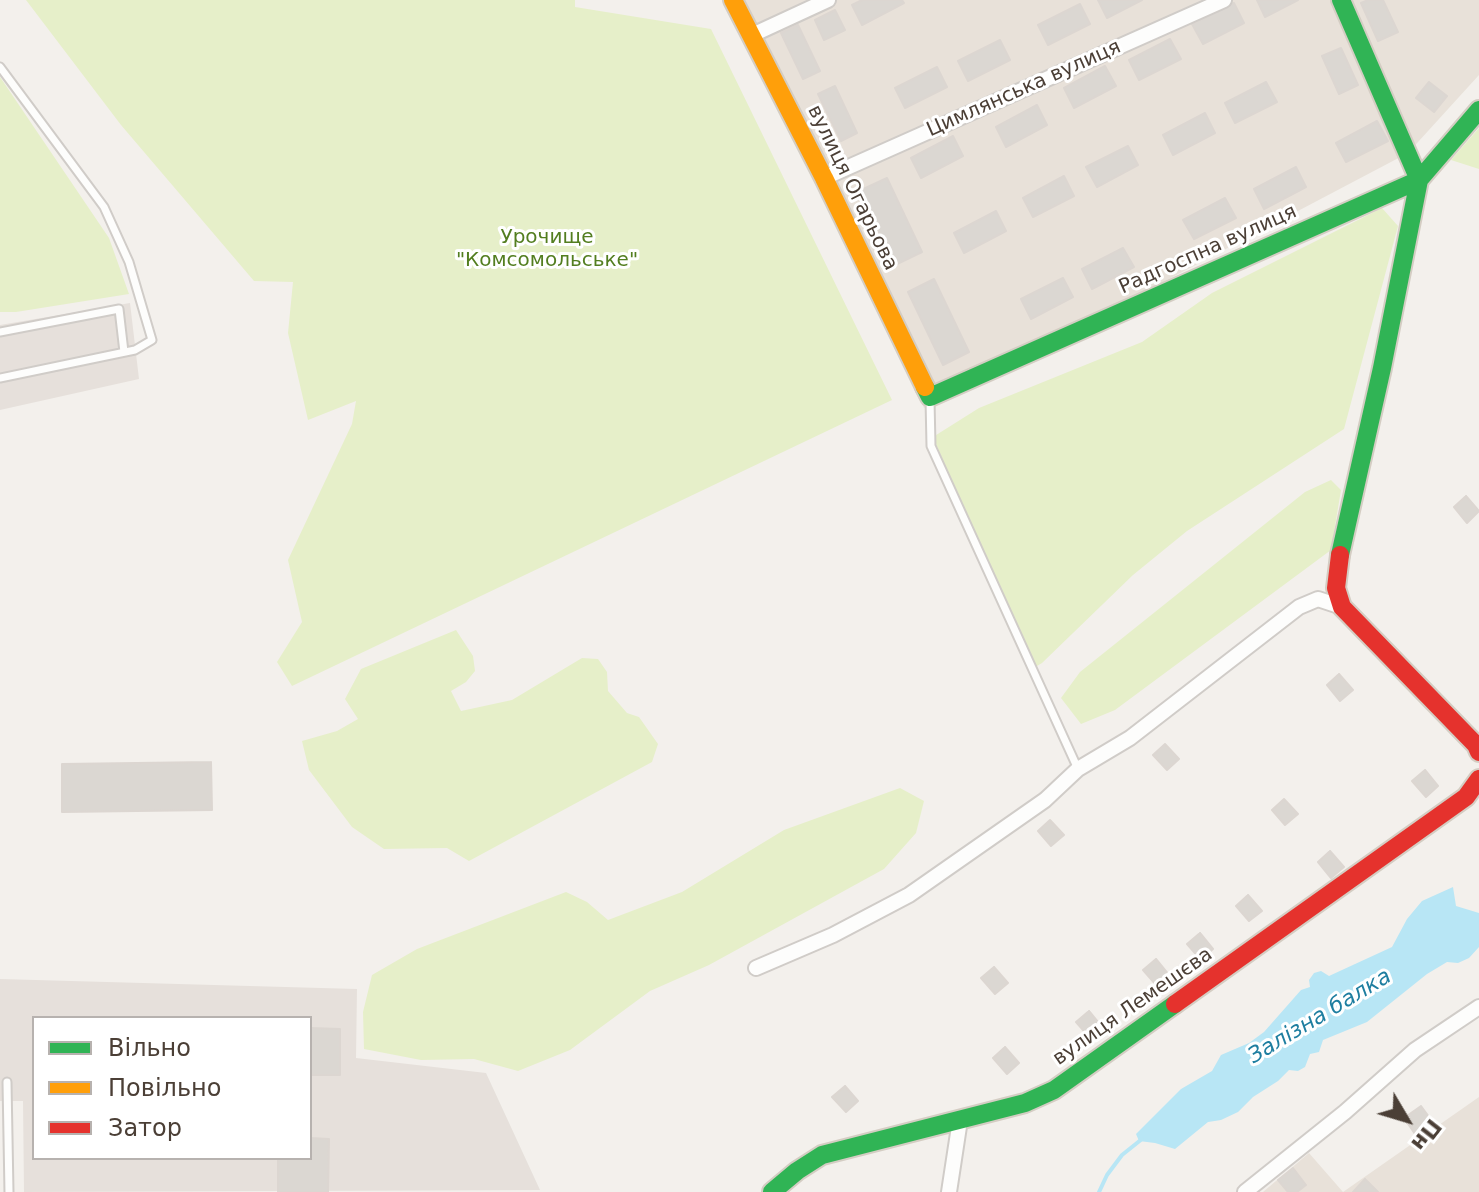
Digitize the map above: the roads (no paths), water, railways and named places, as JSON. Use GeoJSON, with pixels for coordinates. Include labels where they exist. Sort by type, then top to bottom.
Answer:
{"type":"FeatureCollection","features":[{"type":"Feature","properties":{"kind":"street","name":"вулиця Огарьова"},"geometry":{"type":"LineString","coordinates":[[733,0],[930,397]]}},
{"type":"Feature","properties":{"kind":"street"},"geometry":{"type":"LineString","coordinates":[[750,36],[828,0]]}},
{"type":"Feature","properties":{"kind":"street","name":"Цимлянська вулиця"},"geometry":{"type":"LineString","coordinates":[[824,178],[1224,0]]}},
{"type":"Feature","properties":{"kind":"street"},"geometry":{"type":"LineString","coordinates":[[1341,0],[1419,180],[1382,368],[1337,567],[1336,588],[1342,607],[1476,745],[1479,752]]}},
{"type":"Feature","properties":{"kind":"street","name":"Радгоспна вулиця"},"geometry":{"type":"LineString","coordinates":[[930,397],[1419,180],[1479,110]]}},
{"type":"Feature","properties":{"kind":"street"},"geometry":{"type":"LineString","coordinates":[[756,968],[833,935],[909,895],[1045,800],[1078,769],[1130,738],[1299,607],[1318,599],[1342,607]]}},
{"type":"Feature","properties":{"kind":"street","name":"вулиця Лемешєва"},"geometry":{"type":"LineString","coordinates":[[772,1192],[822,1155],[1025,1103],[1054,1090],[1466,797],[1479,779]]}},
{"type":"Feature","properties":{"kind":"street"},"geometry":{"type":"LineString","coordinates":[[1245,1192],[1345,1112],[1415,1050],[1479,1007]]}},
{"type":"Feature","properties":{"kind":"street"},"geometry":{"type":"LineString","coordinates":[[949,1192],[960,1120]]}},
{"type":"Feature","properties":{"kind":"lane"},"geometry":{"type":"LineString","coordinates":[[0,67],[104,207],[129,262],[152,340],[135,350],[0,378]]}},
{"type":"Feature","properties":{"kind":"lane"},"geometry":{"type":"LineString","coordinates":[[0,332],[119,309],[124,352]]}},
{"type":"Feature","properties":{"kind":"lane"},"geometry":{"type":"LineString","coordinates":[[930,397],[931,446],[1078,769]]}},
{"type":"Feature","properties":{"kind":"lane"},"geometry":{"type":"LineString","coordinates":[[7,1082],[9,1192]]}},
{"type":"Feature","properties":{"kind":"water"},"geometry":{"type":"Polygon","coordinates":[[[1453,887],[1456,906],[1479,913],[1479,947],[1469,958],[1458,963],[1447,962],[1367,1022],[1323,1040],[1319,1052],[1310,1054],[1305,1067],[1298,1071],[1289,1070],[1238,1112],[1208,1122],[1175,1149],[1139,1141],[1136,1134],[1181,1089],[1212,1071],[1221,1055],[1249,1043],[1264,1032],[1301,990],[1310,987],[1309,980],[1314,973],[1321,971],[1329,976],[1392,947],[1407,919],[1422,901],[1453,887]]]}},
{"type":"Feature","properties":{"kind":"waterway","name":"Залізна балка"},"geometry":{"type":"LineString","coordinates":[[1099,1192],[1122,1155],[1142,1139]]}},
{"type":"Feature","properties":{"kind":"park label","name":"Урочище \"Комсомольське\""},"geometry":{"type":"Point","coordinates":[547,250]}}]}
